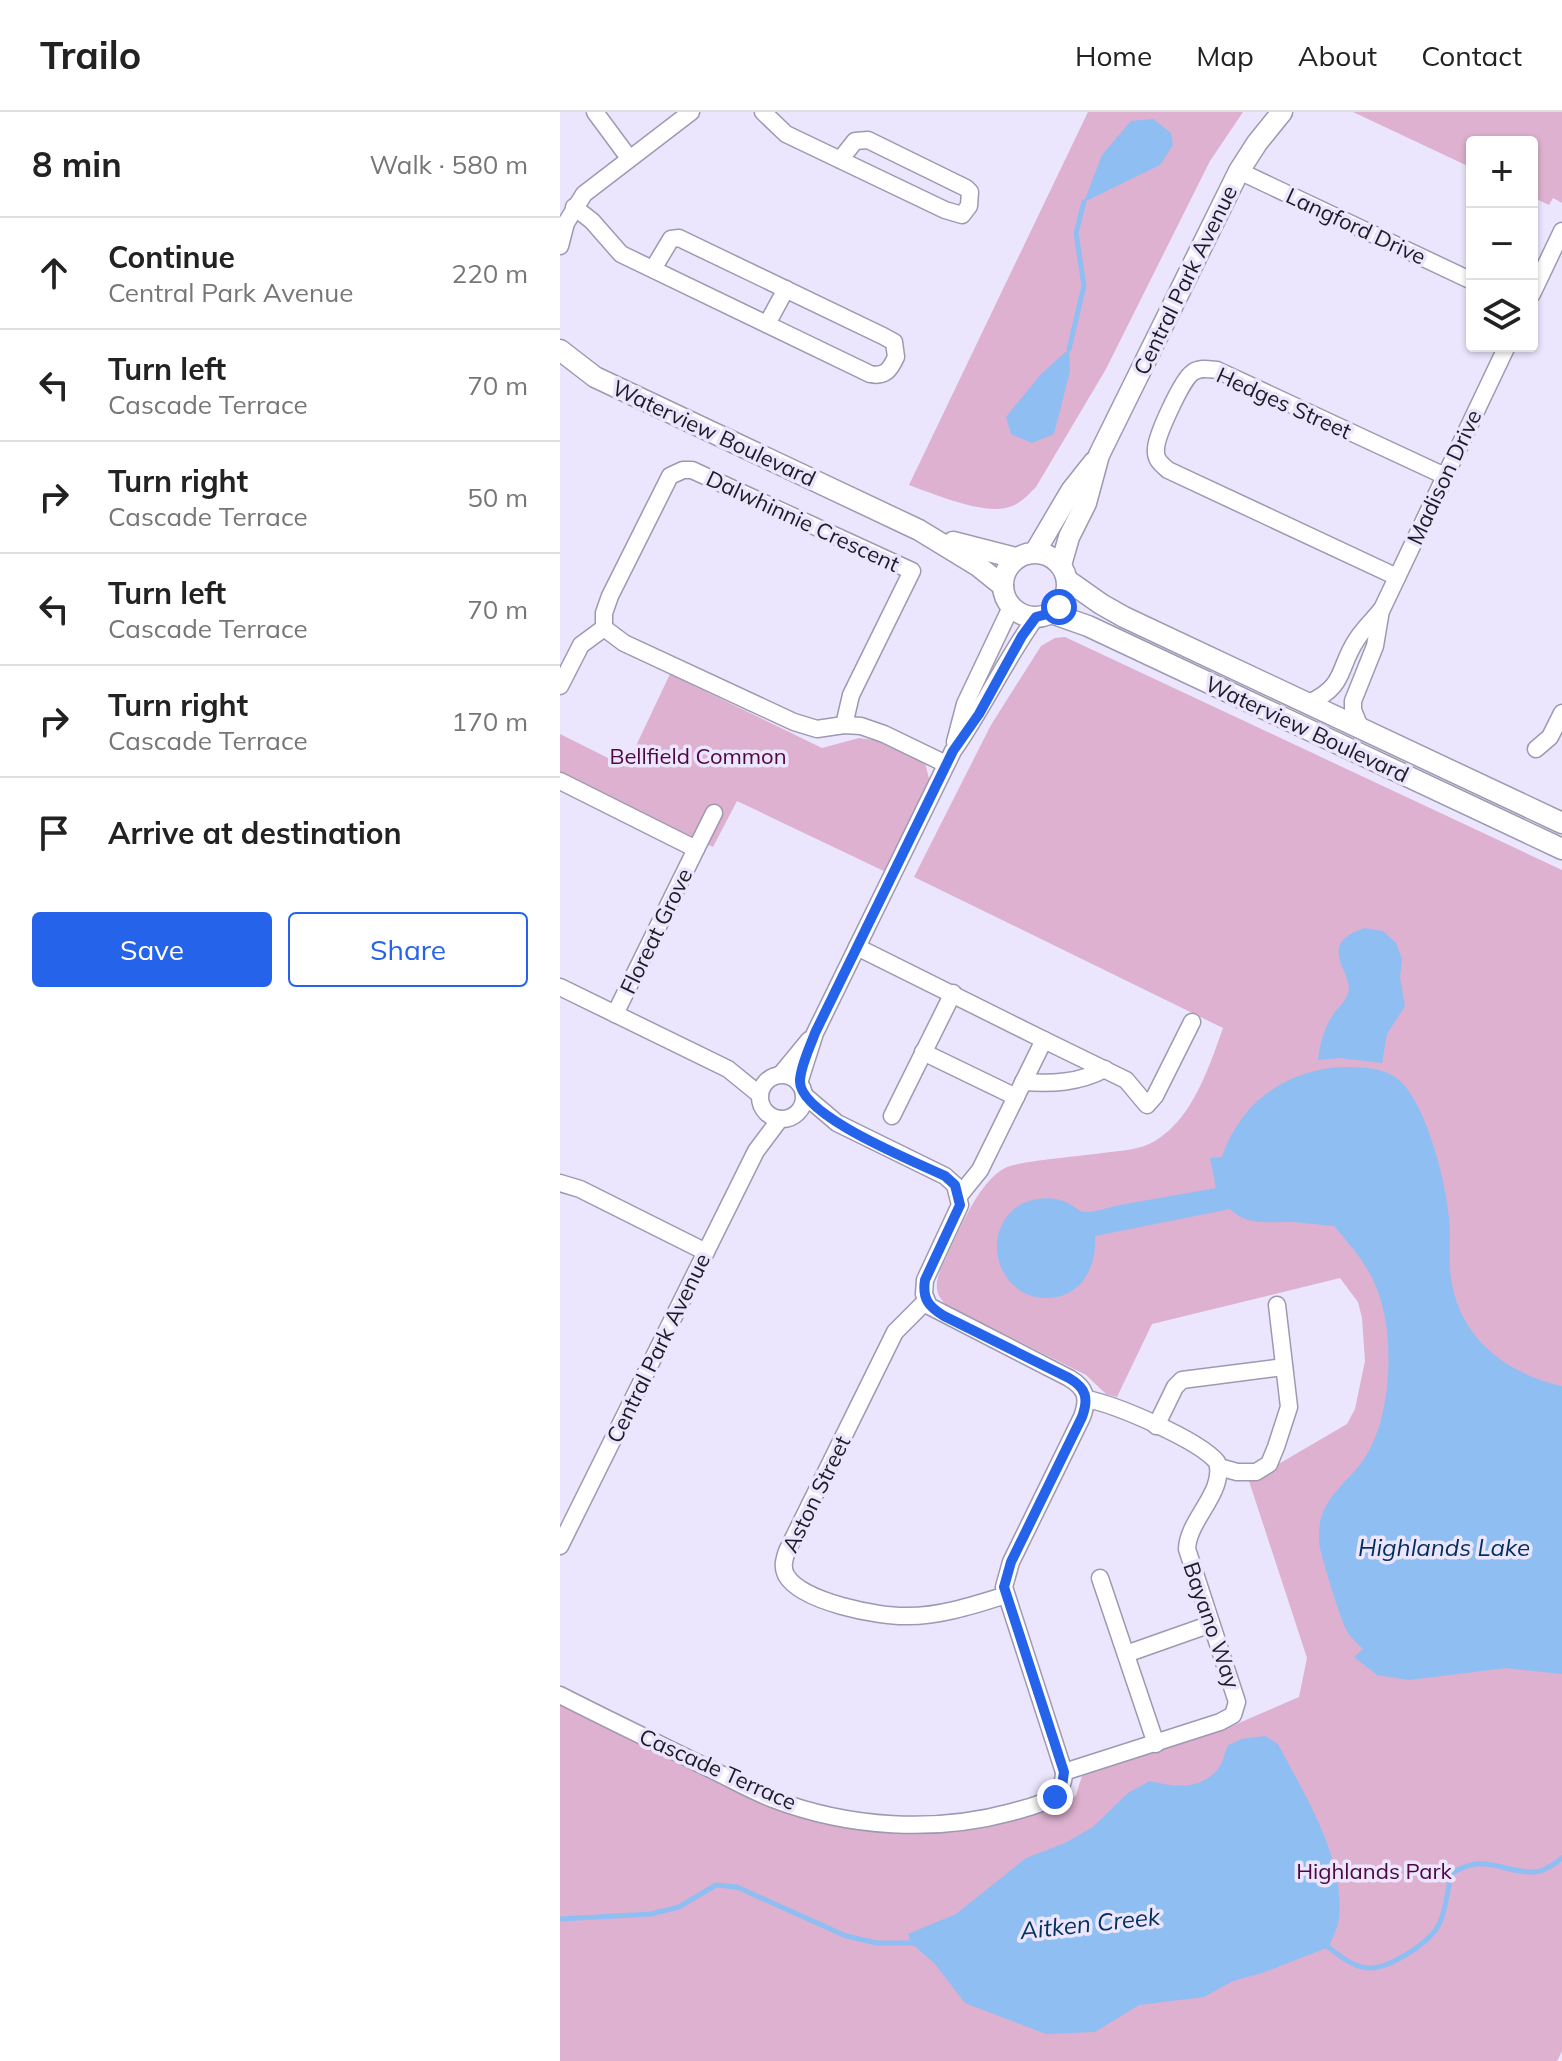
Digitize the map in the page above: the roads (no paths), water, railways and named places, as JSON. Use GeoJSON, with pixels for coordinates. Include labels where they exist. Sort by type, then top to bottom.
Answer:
{"type":"FeatureCollection","features":[{"type":"Feature","properties":{"kind":"street"},"geometry":{"type":"LineString","coordinates":[[595,112],[629,158]]}},
{"type":"Feature","properties":{"kind":"street"},"geometry":{"type":"LineString","coordinates":[[560,246],[563,226],[574,207],[595,184],[691,112]]}},
{"type":"Feature","properties":{"kind":"street"},"geometry":{"type":"LineString","coordinates":[[763,112],[786,134],[840,160],[956,215],[962,215],[969,206],[970,192],[966,188],[868,140],[855,141],[840,160]]}},
{"type":"Feature","properties":{"kind":"street","name":"Central Park Avenue"},"geometry":{"type":"LineString","coordinates":[[1064,572],[1069,537],[1086,503],[1099,455],[1239,171],[1282,112]]}},
{"type":"Feature","properties":{"kind":"street","name":"Langford Drive"},"geometry":{"type":"LineString","coordinates":[[1239,171],[1470,280]]}},
{"type":"Feature","properties":{"kind":"street"},"geometry":{"type":"LineString","coordinates":[[574,207],[592,221],[621,254],[870,374],[879,376],[886,373],[896,357],[894,342],[679,238],[671,239],[653,269]]}},
{"type":"Feature","properties":{"kind":"street"},"geometry":{"type":"LineString","coordinates":[[1538,281],[1562,231]]}},
{"type":"Feature","properties":{"kind":"street"},"geometry":{"type":"LineString","coordinates":[[767,324],[786,289]]}},
{"type":"Feature","properties":{"kind":"street","name":"Waterview Boulevard"},"geometry":{"type":"LineString","coordinates":[[560,350],[595,377]]}},
{"type":"Feature","properties":{"kind":"street","name":"Madison Drive"},"geometry":{"type":"LineString","coordinates":[[1360,727],[1353,701],[1375,646],[1382,609],[1504,352]]}},
{"type":"Feature","properties":{"kind":"street","name":"Waterview Boulevard"},"geometry":{"type":"LineString","coordinates":[[560,368],[595,377],[919,530],[978,566],[1003,586]]}},
{"type":"Feature","properties":{"kind":"street","name":"Hedges Street"},"geometry":{"type":"LineString","coordinates":[[1397,577],[1168,470],[1158,461],[1155,450],[1159,436],[1189,374],[1201,368],[1217,370],[1445,476]]}},
{"type":"Feature","properties":{"kind":"street","name":"Central Park Avenue"},"geometry":{"type":"LineString","coordinates":[[1026,555],[1099,455]]}},
{"type":"Feature","properties":{"kind":"street","name":"Dalwhinnie Crescent"},"geometry":{"type":"LineString","coordinates":[[604,628],[604,613],[610,596],[670,476],[683,470],[707,476],[912,571],[851,695],[844,725]]}},
{"type":"Feature","properties":{"kind":"street","name":"Waterview Boulevard"},"geometry":{"type":"LineString","coordinates":[[919,530],[963,545],[1026,555]]}},
{"type":"Feature","properties":{"kind":"street"},"geometry":{"type":"LineString","coordinates":[[949,757],[979,714],[1022,636],[1064,599],[1064,572],[1049,556],[1026,555],[1004,575],[1003,586],[1011,607],[1023,615],[1043,615]]}},
{"type":"Feature","properties":{"kind":"street","name":"Waterview Boulevard"},"geometry":{"type":"LineString","coordinates":[[1064,572],[1101,604],[1124,617],[1562,823]]}},
{"type":"Feature","properties":{"kind":"street"},"geometry":{"type":"LineString","coordinates":[[788,1117],[803,1102],[802,1089],[815,1033],[949,757],[965,704],[1011,607]]}},
{"type":"Feature","properties":{"kind":"street","name":"Madison Drive"},"geometry":{"type":"LineString","coordinates":[[1309,703],[1328,694],[1335,685],[1356,640],[1382,609]]}},
{"type":"Feature","properties":{"kind":"street","name":"Waterview Boulevard"},"geometry":{"type":"LineString","coordinates":[[1043,615],[1088,626],[1562,849]]}},
{"type":"Feature","properties":{"kind":"street"},"geometry":{"type":"LineString","coordinates":[[560,686],[581,645],[604,628],[624,643],[794,722],[817,729],[844,725],[872,729],[949,757]]}},
{"type":"Feature","properties":{"kind":"street"},"geometry":{"type":"LineString","coordinates":[[1536,749],[1550,737],[1562,713]]}},
{"type":"Feature","properties":{"kind":"street","name":"Floreat Grove"},"geometry":{"type":"LineString","coordinates":[[560,781],[696,849]]}},
{"type":"Feature","properties":{"kind":"street","name":"Floreat Grove"},"geometry":{"type":"LineString","coordinates":[[615,1014],[714,813]]}},
{"type":"Feature","properties":{"kind":"street"},"geometry":{"type":"LineString","coordinates":[[857,947],[1105,1069],[1133,1085],[1147,1105],[1155,1096],[1192,1022]]}},
{"type":"Feature","properties":{"kind":"street"},"geometry":{"type":"LineString","coordinates":[[560,987],[728,1069],[775,1077],[788,1075],[837,1123],[945,1176],[955,1185],[959,1196],[956,1213],[925,1280],[926,1301],[944,1316],[1075,1381],[1085,1392],[1082,1417],[1008,1569],[1004,1587],[1064,1772]]}},
{"type":"Feature","properties":{"kind":"street"},"geometry":{"type":"LineString","coordinates":[[892,1116],[953,993]]}},
{"type":"Feature","properties":{"kind":"street"},"geometry":{"type":"LineString","coordinates":[[762,1102],[775,1077],[815,1033]]}},
{"type":"Feature","properties":{"kind":"street"},"geometry":{"type":"LineString","coordinates":[[959,1196],[975,1178],[1044,1040]]}},
{"type":"Feature","properties":{"kind":"street"},"geometry":{"type":"LineString","coordinates":[[923,1052],[1020,1090],[1091,1077],[1105,1069]]}},
{"type":"Feature","properties":{"kind":"street"},"geometry":{"type":"LineString","coordinates":[[728,1069],[762,1102],[788,1117],[837,1123]]}},
{"type":"Feature","properties":{"kind":"street","name":"Central Park Avenue"},"geometry":{"type":"LineString","coordinates":[[756,1151],[762,1102]]}},
{"type":"Feature","properties":{"kind":"street","name":"Central Park Avenue"},"geometry":{"type":"LineString","coordinates":[[560,1546],[756,1151],[788,1117]]}},
{"type":"Feature","properties":{"kind":"street"},"geometry":{"type":"LineString","coordinates":[[560,1183],[580,1189],[706,1252]]}},
{"type":"Feature","properties":{"kind":"street","name":"Aston Street"},"geometry":{"type":"LineString","coordinates":[[926,1301],[895,1332],[790,1543],[784,1559],[784,1571],[793,1583],[818,1597],[865,1612],[890,1616],[933,1614],[1006,1595]]}},
{"type":"Feature","properties":{"kind":"street"},"geometry":{"type":"LineString","coordinates":[[1086,1399],[1119,1407],[1205,1451],[1219,1467],[1256,1472],[1269,1464],[1289,1407],[1277,1305]]}},
{"type":"Feature","properties":{"kind":"street"},"geometry":{"type":"LineString","coordinates":[[1156,1426],[1175,1387],[1182,1380],[1284,1367]]}},
{"type":"Feature","properties":{"kind":"street","name":"Bayano Way"},"geometry":{"type":"LineString","coordinates":[[1064,1772],[1220,1722],[1230,1718],[1236,1709],[1236,1696],[1187,1544],[1218,1480],[1219,1467]]}},
{"type":"Feature","properties":{"kind":"street"},"geometry":{"type":"LineString","coordinates":[[1100,1578],[1156,1744]]}},
{"type":"Feature","properties":{"kind":"street"},"geometry":{"type":"LineString","coordinates":[[1126,1654],[1211,1624]]}},
{"type":"Feature","properties":{"kind":"street","name":"Cascade Terrace"},"geometry":{"type":"LineString","coordinates":[[560,1695],[773,1799],[867,1822],[929,1825],[962,1823],[1001,1815],[1055,1797],[1062,1786],[1064,1772]]}},
{"type":"Feature","properties":{"kind":"water"},"geometry":{"type":"Polygon","coordinates":[[[1153,119],[1171,133],[1173,145],[1160,165],[1084,202],[1102,155],[1131,121],[1153,119]]]}},
{"type":"Feature","properties":{"kind":"water"},"geometry":{"type":"Polygon","coordinates":[[[1069,349],[1070,371],[1054,434],[1032,443],[1011,434],[1006,417],[1042,373],[1069,349]]]}},
{"type":"Feature","properties":{"kind":"water"},"geometry":{"type":"Polygon","coordinates":[[[1365,928],[1383,931],[1396,943],[1402,959],[1400,978],[1405,1006],[1387,1034],[1382,1063],[1340,1058],[1318,1060],[1328,1024],[1348,993],[1349,985],[1340,959],[1341,942],[1365,928]]]}},
{"type":"Feature","properties":{"kind":"water","name":"Highlands Lake"},"geometry":{"type":"Polygon","coordinates":[[[1342,1067],[1386,1072],[1399,1080],[1418,1106],[1444,1184],[1449,1217],[1450,1270],[1456,1299],[1475,1335],[1505,1362],[1562,1386],[1562,1674],[1506,1668],[1409,1680],[1377,1675],[1354,1657],[1363,1649],[1349,1634],[1340,1614],[1320,1550],[1320,1524],[1329,1501],[1364,1459],[1380,1422],[1388,1377],[1387,1331],[1370,1274],[1334,1226],[1252,1221],[1230,1209],[1095,1236],[1090,1270],[1077,1287],[1058,1297],[1027,1294],[1013,1285],[1003,1272],[997,1241],[1001,1226],[1011,1212],[1026,1202],[1056,1199],[1087,1212],[1216,1188],[1210,1158],[1222,1157],[1230,1137],[1253,1105],[1285,1082],[1322,1069],[1342,1067]]]}},
{"type":"Feature","properties":{"kind":"water"},"geometry":{"type":"Polygon","coordinates":[[[1265,1736],[1278,1744],[1311,1806],[1336,1872],[1338,1922],[1329,1947],[1233,1981],[1204,1997],[1139,2005],[1095,2032],[1046,2034],[965,2003],[935,1964],[911,1943],[908,1934],[956,1914],[1026,1858],[1065,1843],[1093,1827],[1128,1793],[1150,1781],[1186,1786],[1203,1781],[1220,1767],[1228,1745],[1242,1739],[1265,1736]]]}},
{"type":"Feature","properties":{"kind":"waterway"},"geometry":{"type":"LineString","coordinates":[[1069,349],[1084,286],[1076,233],[1084,202]]}},
{"type":"Feature","properties":{"kind":"waterway","name":"Aitken Creek"},"geometry":{"type":"LineString","coordinates":[[1324,1944],[1344,1959],[1362,1967],[1387,1964],[1419,1946],[1435,1930],[1444,1910],[1452,1873],[1474,1864],[1537,1872],[1562,1858]]}},
{"type":"Feature","properties":{"kind":"waterway","name":"Aitken Creek"},"geometry":{"type":"LineString","coordinates":[[560,1919],[651,1914],[679,1907],[716,1885],[737,1887],[846,1936],[877,1943],[916,1943]]}},
{"type":"Feature","properties":{"kind":"park label","name":"Bellfield Common"},"geometry":{"type":"Point","coordinates":[698,756]}},
{"type":"Feature","properties":{"kind":"park label","name":"Highlands Park"},"geometry":{"type":"Point","coordinates":[1374,1871]}}]}
